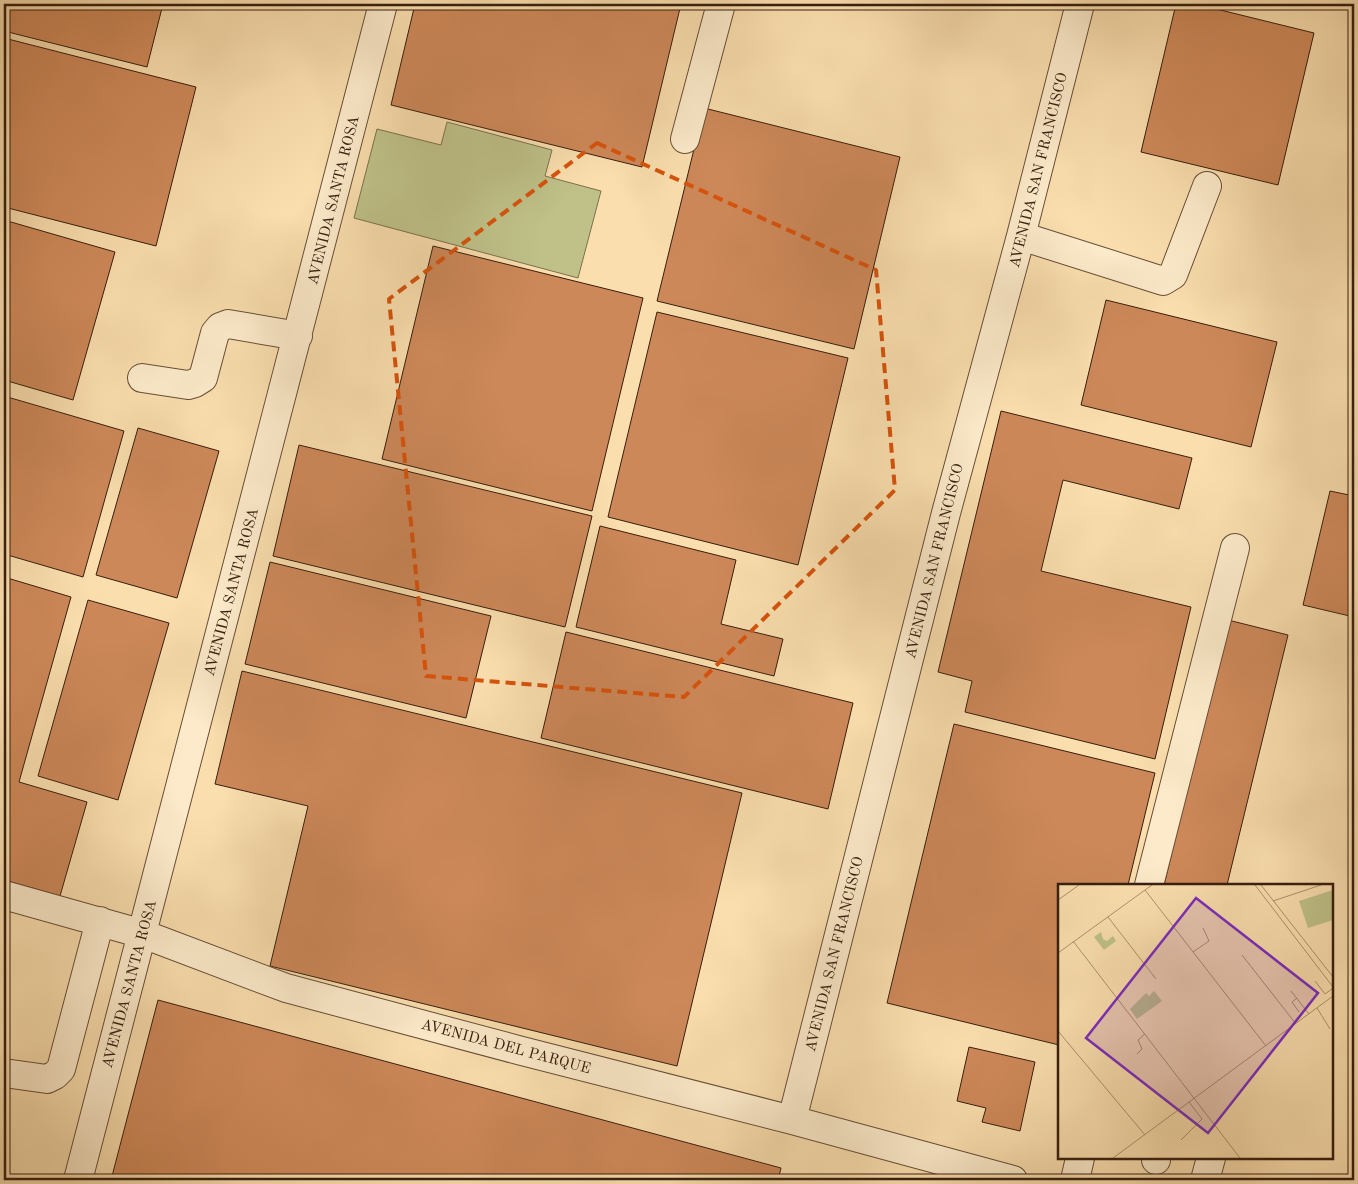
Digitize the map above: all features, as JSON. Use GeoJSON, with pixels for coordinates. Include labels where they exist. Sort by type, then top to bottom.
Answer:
{"type":"FeatureCollection","features":[{"type":"Feature","properties":{"kind":"street","name":"AVENIDA SANTA ROSA"},"geometry":{"type":"LineString","coordinates":[[78,1180],[383,4]]}},
{"type":"Feature","properties":{"kind":"street"},"geometry":{"type":"LineString","coordinates":[[685,139],[720,4]]}},
{"type":"Feature","properties":{"kind":"street","name":"AVENIDA SAN FRANCISCO"},"geometry":{"type":"LineString","coordinates":[[792,1120],[943,522],[1021,236],[1080,4]]}},
{"type":"Feature","properties":{"kind":"street"},"geometry":{"type":"LineString","coordinates":[[1021,236],[1163,281],[1173,275],[1207,186]]}},
{"type":"Feature","properties":{"kind":"street"},"geometry":{"type":"LineString","coordinates":[[142,378],[188,385],[204,378],[215,333],[220,327],[228,324],[298,336]]}},
{"type":"Feature","properties":{"kind":"street"},"geometry":{"type":"LineString","coordinates":[[1149,884],[1235,548]]}},
{"type":"Feature","properties":{"kind":"street","name":"AVENIDA DEL PARQUE"},"geometry":{"type":"LineString","coordinates":[[4,895],[143,934],[286,988],[792,1120],[1013,1180]]}},
{"type":"Feature","properties":{"kind":"street"},"geometry":{"type":"LineString","coordinates":[[4,1073],[47,1079],[61,1069],[100,921]]}},
{"type":"Feature","properties":{"kind":"street"},"geometry":{"type":"LineString","coordinates":[[1075,1180],[1080,1159]]}},
{"type":"Feature","properties":{"kind":"street"},"geometry":{"type":"LineString","coordinates":[[1205,1180],[1211,1159]]}},
{"type":"Feature","properties":{"kind":"highlighted area"},"geometry":{"type":"Polygon","coordinates":[[[597,143],[876,270],[895,490],[684,697],[426,676],[389,299],[597,143]]]}},
{"type":"Feature","properties":{"kind":"green space"},"geometry":{"type":"Polygon","coordinates":[[[447,122],[552,150],[545,176],[601,191],[578,278],[354,218],[377,129],[441,145],[447,122]]]}},
{"type":"Feature","properties":{"kind":"building"},"geometry":{"type":"Polygon","coordinates":[[[4,4],[163,4],[147,67],[4,31],[4,4]]]}},
{"type":"Feature","properties":{"kind":"building"},"geometry":{"type":"Polygon","coordinates":[[[415,4],[681,4],[642,167],[391,105],[415,4]]]}},
{"type":"Feature","properties":{"kind":"building"},"geometry":{"type":"Polygon","coordinates":[[[1176,4],[1196,4],[1314,33],[1278,185],[1141,152],[1176,4]]]}},
{"type":"Feature","properties":{"kind":"building"},"geometry":{"type":"Polygon","coordinates":[[[4,38],[196,87],[156,246],[4,207],[4,38]]]}},
{"type":"Feature","properties":{"kind":"building"},"geometry":{"type":"Polygon","coordinates":[[[704,108],[900,157],[854,349],[657,301],[704,108]]]}},
{"type":"Feature","properties":{"kind":"building"},"geometry":{"type":"Polygon","coordinates":[[[4,220],[115,252],[73,400],[4,380],[4,220]]]}},
{"type":"Feature","properties":{"kind":"building"},"geometry":{"type":"Polygon","coordinates":[[[433,246],[643,298],[592,511],[382,459],[433,246]]]}},
{"type":"Feature","properties":{"kind":"building"},"geometry":{"type":"Polygon","coordinates":[[[1106,300],[1277,342],[1251,447],[1081,405],[1106,300]]]}},
{"type":"Feature","properties":{"kind":"building"},"geometry":{"type":"Polygon","coordinates":[[[657,312],[848,358],[798,565],[608,517],[657,312]]]}},
{"type":"Feature","properties":{"kind":"building"},"geometry":{"type":"Polygon","coordinates":[[[4,396],[124,431],[83,577],[4,554],[4,396]]]}},
{"type":"Feature","properties":{"kind":"building"},"geometry":{"type":"Polygon","coordinates":[[[1001,411],[1192,458],[1179,509],[1063,480],[1041,571],[1191,607],[1155,759],[965,712],[972,681],[938,672],[1001,411]]]}},
{"type":"Feature","properties":{"kind":"building"},"geometry":{"type":"Polygon","coordinates":[[[138,428],[219,451],[177,598],[96,575],[138,428]]]}},
{"type":"Feature","properties":{"kind":"building"},"geometry":{"type":"Polygon","coordinates":[[[299,445],[592,516],[565,627],[273,556],[299,445]]]}},
{"type":"Feature","properties":{"kind":"building"},"geometry":{"type":"Polygon","coordinates":[[[1330,491],[1354,496],[1354,617],[1303,605],[1330,491]]]}},
{"type":"Feature","properties":{"kind":"building"},"geometry":{"type":"Polygon","coordinates":[[[600,526],[736,560],[721,624],[783,639],[774,676],[576,627],[600,526]]]}},
{"type":"Feature","properties":{"kind":"building"},"geometry":{"type":"Polygon","coordinates":[[[270,562],[491,616],[466,718],[245,664],[270,562]]]}},
{"type":"Feature","properties":{"kind":"building"},"geometry":{"type":"Polygon","coordinates":[[[4,577],[71,597],[19,782],[87,802],[60,896],[4,880],[4,577]]]}},
{"type":"Feature","properties":{"kind":"building"},"geometry":{"type":"Polygon","coordinates":[[[88,600],[169,623],[118,800],[38,776],[88,600]]]}},
{"type":"Feature","properties":{"kind":"building"},"geometry":{"type":"Polygon","coordinates":[[[1228,620],[1288,635],[1227,884],[1164,884],[1228,620]]]}},
{"type":"Feature","properties":{"kind":"building"},"geometry":{"type":"Polygon","coordinates":[[[566,632],[853,703],[828,809],[541,738],[566,632]]]}},
{"type":"Feature","properties":{"kind":"building"},"geometry":{"type":"Polygon","coordinates":[[[242,671],[742,793],[677,1066],[270,966],[308,806],[215,784],[242,671]]]}},
{"type":"Feature","properties":{"kind":"building"},"geometry":{"type":"Polygon","coordinates":[[[954,724],[1155,773],[1128,884],[1058,884],[1058,1045],[887,1003],[954,724]]]}},
{"type":"Feature","properties":{"kind":"building"},"geometry":{"type":"Polygon","coordinates":[[[158,1000],[781,1168],[778,1180],[111,1180],[158,1000]]]}},
{"type":"Feature","properties":{"kind":"building"},"geometry":{"type":"Polygon","coordinates":[[[969,1047],[1035,1062],[1020,1131],[982,1122],[986,1108],[957,1101],[969,1047]]]}}]}
